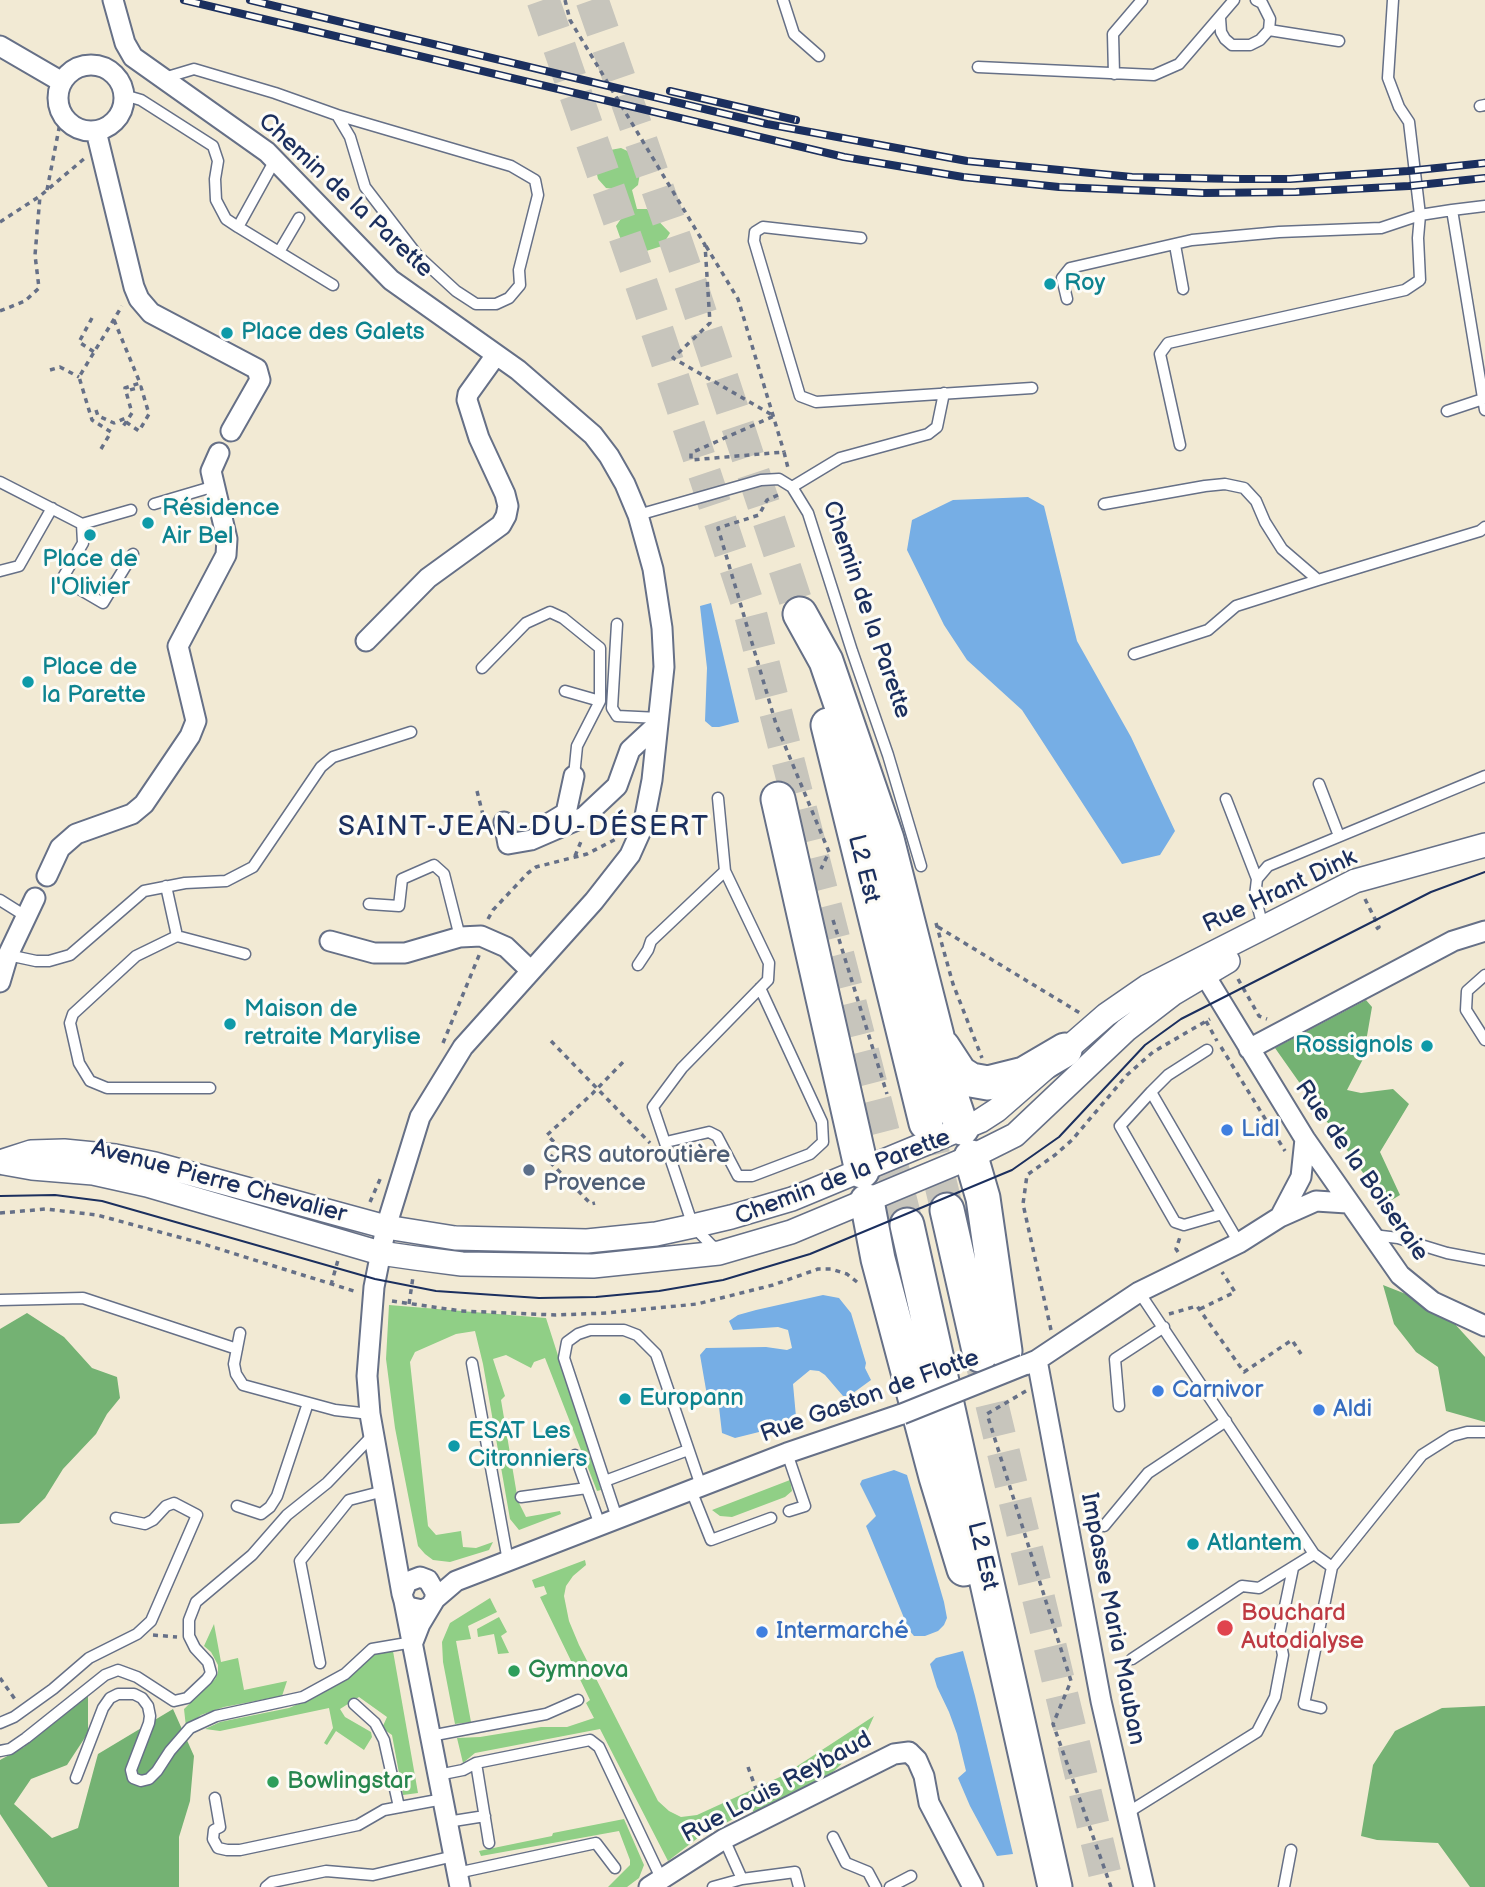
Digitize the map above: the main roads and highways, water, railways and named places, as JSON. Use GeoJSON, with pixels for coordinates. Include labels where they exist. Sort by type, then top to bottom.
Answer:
{"type":"FeatureCollection","features":[{"type":"Feature","properties":{"kind":"highway","name":"L2 Est"},"geometry":{"type":"LineString","coordinates":[[926,1124],[800,614],[826,661],[887,839],[937,1036]]}},
{"type":"Feature","properties":{"kind":"highway"},"geometry":{"type":"LineString","coordinates":[[778,799],[878,1259],[936,1477],[1003,1699],[1023,1743]]}},
{"type":"Feature","properties":{"kind":"highway"},"geometry":{"type":"LineString","coordinates":[[937,1036],[960,1073],[971,1080],[988,1083],[1024,1074],[1065,1050]]}},
{"type":"Feature","properties":{"kind":"highway"},"geometry":{"type":"LineString","coordinates":[[937,1036],[942,1069],[983,1198],[1011,1358],[947,1210]]}},
{"type":"Feature","properties":{"kind":"highway","name":"L2 Est"},"geometry":{"type":"LineString","coordinates":[[908,1225],[1055,1887]]}},
{"type":"Feature","properties":{"kind":"water"},"geometry":{"type":"Polygon","coordinates":[[[1028,497],[1044,506],[1077,641],[1131,737],[1175,831],[1160,855],[1122,864],[1022,710],[967,660],[944,625],[907,550],[912,520],[953,500],[1028,497]]]}},
{"type":"Feature","properties":{"kind":"water"},"geometry":{"type":"Polygon","coordinates":[[[711,603],[739,722],[719,727],[712,727],[705,721],[707,668],[700,606],[711,603]]]}},
{"type":"Feature","properties":{"kind":"water"},"geometry":{"type":"Polygon","coordinates":[[[823,1295],[839,1298],[851,1313],[866,1363],[865,1368],[871,1380],[849,1396],[843,1396],[825,1375],[810,1370],[793,1384],[796,1417],[783,1426],[735,1438],[722,1433],[719,1407],[709,1407],[700,1355],[706,1348],[792,1348],[788,1330],[778,1327],[733,1330],[729,1321],[738,1315],[756,1310],[823,1295]]]}},
{"type":"Feature","properties":{"kind":"water"},"geometry":{"type":"Polygon","coordinates":[[[894,1470],[907,1475],[947,1618],[938,1631],[925,1636],[914,1636],[909,1630],[866,1526],[876,1516],[860,1484],[862,1480],[894,1470]]]}},
{"type":"Feature","properties":{"kind":"water"},"geometry":{"type":"Polygon","coordinates":[[[963,1651],[1013,1854],[997,1856],[958,1778],[966,1771],[957,1734],[930,1664],[936,1658],[963,1651]]]}},
{"type":"Feature","properties":{"kind":"tunnel"},"geometry":{"type":"LineString","coordinates":[[543,0],[648,303],[749,608],[907,1225]]}},
{"type":"Feature","properties":{"kind":"tunnel"},"geometry":{"type":"LineString","coordinates":[[592,0],[692,288],[800,614]]}},
{"type":"Feature","properties":{"kind":"tunnel"},"geometry":{"type":"LineString","coordinates":[[926,1123],[947,1210]]}},
{"type":"Feature","properties":{"kind":"tunnel"},"geometry":{"type":"LineString","coordinates":[[980,1355],[1108,1887]]}},
{"type":"Feature","properties":{"kind":"tram line"},"geometry":{"type":"LineString","coordinates":[[0,1196],[55,1195],[102,1201],[375,1279],[436,1291],[539,1298],[596,1297],[659,1291],[723,1280],[810,1254],[1012,1170],[1059,1137],[1145,1045],[1181,1019],[1431,892],[1485,872]]}},
{"type":"Feature","properties":{"kind":"railway"},"geometry":{"type":"LineString","coordinates":[[184,0],[844,157],[963,177],[1059,187],[1203,193],[1296,192],[1409,186],[1485,178]]}},
{"type":"Feature","properties":{"kind":"railway"},"geometry":{"type":"LineString","coordinates":[[250,0],[767,124],[967,161],[1132,177],[1238,179],[1290,179],[1485,163]]}},
{"type":"Feature","properties":{"kind":"railway"},"geometry":{"type":"LineString","coordinates":[[670,91],[796,120]]}},
{"type":"Feature","properties":{"kind":"place","name":"Roy"},"geometry":{"type":"Point","coordinates":[1050,284]}},
{"type":"Feature","properties":{"kind":"place","name":"Place des Galets"},"geometry":{"type":"Point","coordinates":[227,333]}},
{"type":"Feature","properties":{"kind":"place","name":"Résidence Air Bel"},"geometry":{"type":"Point","coordinates":[148,523]}},
{"type":"Feature","properties":{"kind":"place","name":"Place de l'Olivier"},"geometry":{"type":"Point","coordinates":[90,535]}},
{"type":"Feature","properties":{"kind":"place","name":"Place de la Parette"},"geometry":{"type":"Point","coordinates":[28,682]}},
{"type":"Feature","properties":{"kind":"place","name":"Maison de retraite Marylise"},"geometry":{"type":"Point","coordinates":[230,1024]}},
{"type":"Feature","properties":{"kind":"place","name":"Rossignols"},"geometry":{"type":"Point","coordinates":[1427,1046]}},
{"type":"Feature","properties":{"kind":"place","name":"Lidl"},"geometry":{"type":"Point","coordinates":[1227,1130]}},
{"type":"Feature","properties":{"kind":"place","name":"CRS autoroutière Provence"},"geometry":{"type":"Point","coordinates":[529,1170]}},
{"type":"Feature","properties":{"kind":"place","name":"Carnivor"},"geometry":{"type":"Point","coordinates":[1158,1391]}},
{"type":"Feature","properties":{"kind":"place","name":"Europann"},"geometry":{"type":"Point","coordinates":[625,1399]}},
{"type":"Feature","properties":{"kind":"place","name":"Aldi"},"geometry":{"type":"Point","coordinates":[1319,1410]}},
{"type":"Feature","properties":{"kind":"place","name":"ESAT Les Citronniers"},"geometry":{"type":"Point","coordinates":[454,1446]}},
{"type":"Feature","properties":{"kind":"place","name":"Atlantem"},"geometry":{"type":"Point","coordinates":[1193,1544]}},
{"type":"Feature","properties":{"kind":"place","name":"Bouchard Autodialyse"},"geometry":{"type":"Point","coordinates":[1225,1628]}},
{"type":"Feature","properties":{"kind":"place","name":"Intermarché"},"geometry":{"type":"Point","coordinates":[762,1632]}},
{"type":"Feature","properties":{"kind":"place","name":"Gymnova"},"geometry":{"type":"Point","coordinates":[514,1671]}},
{"type":"Feature","properties":{"kind":"place","name":"Bowlingstar"},"geometry":{"type":"Point","coordinates":[273,1782]}},
{"type":"Feature","properties":{"kind":"district","name":"SAINT-JEAN-DU-DÉSERT"},"geometry":{"type":"Point","coordinates":[524,828]}}]}
